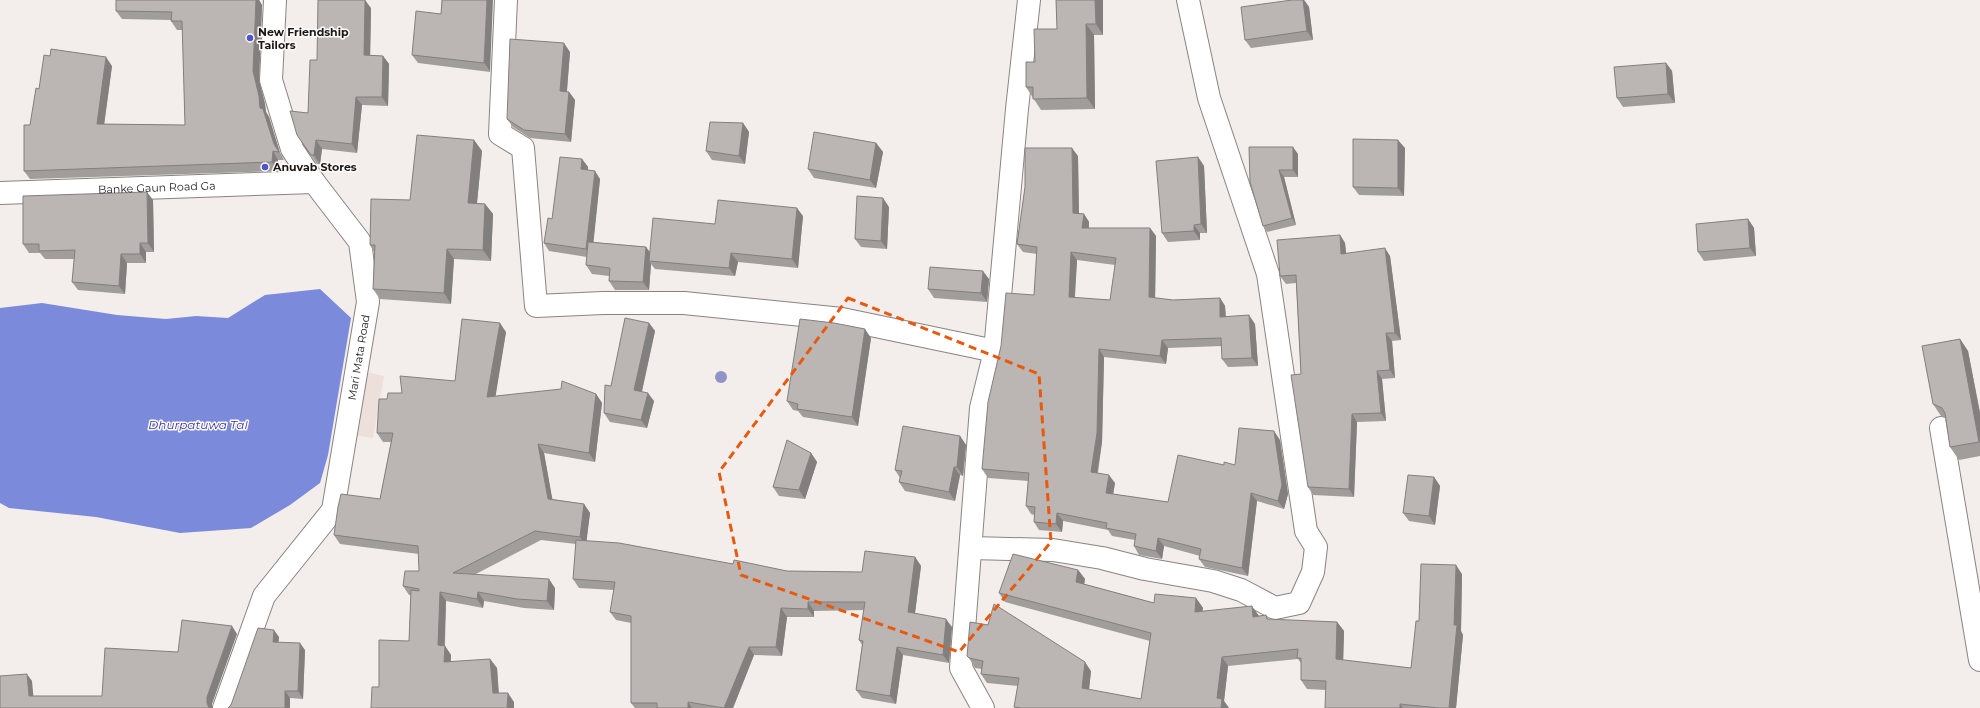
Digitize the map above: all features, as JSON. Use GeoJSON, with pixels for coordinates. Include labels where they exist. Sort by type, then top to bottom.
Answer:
{"type":"FeatureCollection","features":[{"type":"Feature","properties":{"kind":"street","name":"Mari Mata Road"},"geometry":{"type":"LineString","coordinates":[[224,708],[264,596],[333,510],[368,302],[360,242],[314,182],[292,149],[271,80],[275,0]]}},
{"type":"Feature","properties":{"kind":"street"},"geometry":{"type":"LineString","coordinates":[[506,0],[500,134],[524,148],[536,306],[603,303],[684,304],[834,318],[995,351]]}},
{"type":"Feature","properties":{"kind":"street"},"geometry":{"type":"LineString","coordinates":[[983,708],[961,668],[972,548],[981,408],[995,351],[1017,109],[1029,0]]}},
{"type":"Feature","properties":{"kind":"street"},"geometry":{"type":"LineString","coordinates":[[972,548],[1052,550],[1102,558],[1145,569],[1213,581],[1241,590],[1275,608],[1299,603],[1313,572],[1316,547],[1306,531],[1268,274],[1209,98],[1188,0]]}},
{"type":"Feature","properties":{"kind":"street","name":"Banke Gaun Road Ga"},"geometry":{"type":"LineString","coordinates":[[0,193],[314,182]]}},
{"type":"Feature","properties":{"kind":"street"},"geometry":{"type":"LineString","coordinates":[[1941,428],[1980,660]]}},
{"type":"Feature","properties":{"kind":"highlighted area"},"geometry":{"type":"Polygon","coordinates":[[[848,298],[1039,374],[1051,542],[959,652],[741,575],[719,472],[848,298]]]}},
{"type":"Feature","properties":{"kind":"shaded area"},"geometry":{"type":"Polygon","coordinates":[[[361,371],[384,376],[373,438],[349,434],[361,371]]]}},
{"type":"Feature","properties":{"kind":"water","name":"Dhurpatuwa Tal"},"geometry":{"type":"Polygon","coordinates":[[[320,289],[351,318],[328,455],[320,483],[290,505],[251,528],[180,533],[96,517],[9,508],[0,503],[0,308],[42,303],[117,315],[166,319],[196,316],[228,318],[265,295],[320,289]]]}},
{"type":"Feature","properties":{"kind":"building"},"geometry":{"type":"Polygon","coordinates":[[[116,0],[256,0],[253,71],[259,96],[260,108],[263,109],[274,144],[279,152],[273,151],[272,162],[24,171],[24,125],[30,125],[36,88],[39,89],[44,55],[50,56],[51,49],[106,57],[97,124],[185,125],[182,21],[171,21],[172,12],[116,11],[116,0]]]}},
{"type":"Feature","properties":{"kind":"building"},"geometry":{"type":"Polygon","coordinates":[[[318,0],[365,0],[364,55],[383,56],[382,97],[356,97],[352,144],[316,140],[314,155],[311,155],[297,135],[290,111],[308,113],[310,60],[317,60],[318,0]]]}},
{"type":"Feature","properties":{"kind":"building"},"geometry":{"type":"Polygon","coordinates":[[[442,0],[487,0],[484,63],[412,55],[416,11],[441,14],[442,0]]]}},
{"type":"Feature","properties":{"kind":"building"},"geometry":{"type":"Polygon","coordinates":[[[1056,0],[1095,0],[1096,24],[1086,24],[1087,98],[1033,99],[1033,87],[1026,87],[1026,62],[1035,62],[1034,29],[1057,29],[1056,0]]]}},
{"type":"Feature","properties":{"kind":"building"},"geometry":{"type":"Polygon","coordinates":[[[1292,0],[1303,0],[1307,31],[1245,40],[1241,7],[1292,0]]]}},
{"type":"Feature","properties":{"kind":"building"},"geometry":{"type":"Polygon","coordinates":[[[510,39],[564,43],[560,91],[569,92],[565,134],[524,130],[507,119],[510,39]]]}},
{"type":"Feature","properties":{"kind":"building"},"geometry":{"type":"Polygon","coordinates":[[[1666,63],[1668,94],[1617,98],[1614,67],[1666,63]]]}},
{"type":"Feature","properties":{"kind":"building"},"geometry":{"type":"Polygon","coordinates":[[[710,122],[743,123],[739,156],[706,151],[710,122]]]}},
{"type":"Feature","properties":{"kind":"building"},"geometry":{"type":"Polygon","coordinates":[[[814,132],[876,143],[870,180],[808,169],[814,132]]]}},
{"type":"Feature","properties":{"kind":"building"},"geometry":{"type":"Polygon","coordinates":[[[417,135],[474,140],[468,203],[485,204],[483,250],[447,249],[444,293],[373,289],[375,245],[370,245],[371,199],[410,200],[417,135]]]}},
{"type":"Feature","properties":{"kind":"building"},"geometry":{"type":"Polygon","coordinates":[[[1353,139],[1398,140],[1398,188],[1353,187],[1353,139]]]}},
{"type":"Feature","properties":{"kind":"building"},"geometry":{"type":"Polygon","coordinates":[[[1249,147],[1293,147],[1293,170],[1279,170],[1292,218],[1263,226],[1250,182],[1249,147]]]}},
{"type":"Feature","properties":{"kind":"building"},"geometry":{"type":"Polygon","coordinates":[[[1025,148],[1072,148],[1073,213],[1084,214],[1082,228],[1150,228],[1149,297],[1173,300],[1220,298],[1220,317],[1249,315],[1252,358],[1222,359],[1221,338],[1162,340],[1160,356],[1099,349],[1097,433],[1091,472],[1109,475],[1106,493],[1168,502],[1178,455],[1224,465],[1224,462],[1235,465],[1239,428],[1274,431],[1282,485],[1278,501],[1251,493],[1242,568],[1199,559],[1201,549],[1158,538],[1156,551],[1134,546],[1136,534],[1106,528],[1107,523],[1057,513],[1056,524],[1034,522],[1035,507],[1026,506],[1029,473],[982,469],[988,402],[1001,346],[1006,293],[1034,295],[1037,247],[1017,244],[1025,187],[1025,148]],[[1071,252],[1069,297],[1110,300],[1116,258],[1071,252]]]}},
{"type":"Feature","properties":{"kind":"building"},"geometry":{"type":"Polygon","coordinates":[[[560,157],[582,159],[581,169],[595,171],[586,249],[544,243],[548,218],[552,219],[560,157]]]}},
{"type":"Feature","properties":{"kind":"building"},"geometry":{"type":"Polygon","coordinates":[[[1198,157],[1201,224],[1194,225],[1194,231],[1162,233],[1156,161],[1198,157]]]}},
{"type":"Feature","properties":{"kind":"building"},"geometry":{"type":"Polygon","coordinates":[[[147,192],[148,243],[140,243],[140,254],[121,254],[119,286],[72,282],[75,250],[39,251],[39,244],[23,244],[23,196],[147,192]]]}},
{"type":"Feature","properties":{"kind":"building"},"geometry":{"type":"Polygon","coordinates":[[[857,196],[883,198],[881,241],[855,239],[857,196]]]}},
{"type":"Feature","properties":{"kind":"building"},"geometry":{"type":"Polygon","coordinates":[[[718,200],[797,208],[792,259],[731,253],[729,268],[649,261],[653,218],[715,224],[718,200]]]}},
{"type":"Feature","properties":{"kind":"building"},"geometry":{"type":"Polygon","coordinates":[[[1748,219],[1750,248],[1698,252],[1696,224],[1748,219]]]}},
{"type":"Feature","properties":{"kind":"building"},"geometry":{"type":"Polygon","coordinates":[[[1340,235],[1341,254],[1385,248],[1395,333],[1386,333],[1390,370],[1377,371],[1381,413],[1352,414],[1349,489],[1308,487],[1291,375],[1301,374],[1296,275],[1280,276],[1277,240],[1340,235]]]}},
{"type":"Feature","properties":{"kind":"building"},"geometry":{"type":"Polygon","coordinates":[[[588,242],[646,247],[643,282],[609,281],[610,268],[586,265],[588,242]]]}},
{"type":"Feature","properties":{"kind":"building"},"geometry":{"type":"Polygon","coordinates":[[[930,267],[983,271],[981,293],[928,289],[930,267]]]}},
{"type":"Feature","properties":{"kind":"building"},"geometry":{"type":"Polygon","coordinates":[[[625,318],[649,323],[634,390],[648,393],[641,420],[604,413],[605,385],[611,386],[625,318]]]}},
{"type":"Feature","properties":{"kind":"building"},"geometry":{"type":"Polygon","coordinates":[[[462,319],[500,323],[487,397],[561,389],[562,381],[596,394],[589,453],[538,444],[548,499],[584,504],[580,537],[535,531],[453,573],[549,579],[547,601],[517,599],[478,592],[477,599],[440,592],[438,645],[445,646],[444,662],[490,659],[493,693],[508,693],[507,708],[371,708],[372,687],[379,687],[379,640],[409,641],[411,590],[419,591],[419,589],[403,586],[405,571],[419,571],[418,546],[334,535],[341,494],[380,499],[393,433],[377,433],[379,399],[387,399],[388,393],[402,393],[400,376],[455,381],[462,319]]]}},
{"type":"Feature","properties":{"kind":"building"},"geometry":{"type":"Polygon","coordinates":[[[800,319],[834,323],[865,329],[852,417],[797,409],[798,404],[787,401],[800,319]]]}},
{"type":"Feature","properties":{"kind":"building"},"geometry":{"type":"Polygon","coordinates":[[[1960,339],[1979,442],[1950,447],[1945,413],[1942,408],[1933,404],[1922,346],[1960,339]]]}},
{"type":"Feature","properties":{"kind":"building"},"geometry":{"type":"Polygon","coordinates":[[[903,426],[960,436],[957,467],[954,467],[949,492],[899,482],[902,471],[895,470],[903,426]]]}},
{"type":"Feature","properties":{"kind":"building"},"geometry":{"type":"Polygon","coordinates":[[[787,440],[811,453],[799,490],[773,487],[787,440]]]}},
{"type":"Feature","properties":{"kind":"building"},"geometry":{"type":"Polygon","coordinates":[[[1408,475],[1434,477],[1429,516],[1403,513],[1408,475]]]}},
{"type":"Feature","properties":{"kind":"building"},"geometry":{"type":"Polygon","coordinates":[[[576,540],[619,543],[733,564],[734,560],[787,571],[862,572],[865,551],[915,557],[908,612],[946,619],[943,655],[897,647],[890,696],[856,690],[863,641],[859,640],[865,602],[808,602],[808,609],[781,608],[776,647],[749,647],[724,708],[688,702],[688,708],[657,708],[657,703],[631,703],[631,616],[610,612],[615,582],[573,579],[576,540]]]}},
{"type":"Feature","properties":{"kind":"building"},"geometry":{"type":"Polygon","coordinates":[[[1013,554],[1078,570],[1076,582],[1154,603],[1155,594],[1196,598],[1195,612],[1252,606],[1253,617],[1266,615],[1267,619],[1337,622],[1336,659],[1411,668],[1416,621],[1419,621],[1421,564],[1456,565],[1454,625],[1457,625],[1449,708],[1400,704],[1400,708],[1325,708],[1326,681],[1301,680],[1301,658],[1297,658],[1298,649],[1222,657],[1217,698],[1222,699],[1221,708],[1014,707],[1019,678],[981,674],[983,661],[969,658],[967,656],[970,622],[988,625],[994,604],[1085,662],[1082,688],[1141,699],[1151,633],[999,593],[1013,554]]]}},
{"type":"Feature","properties":{"kind":"building"},"geometry":{"type":"Polygon","coordinates":[[[182,620],[232,626],[207,697],[209,708],[0,708],[0,676],[27,674],[29,696],[102,696],[105,648],[178,652],[182,620]]]}},
{"type":"Feature","properties":{"kind":"building"},"geometry":{"type":"Polygon","coordinates":[[[258,628],[274,630],[273,642],[300,643],[298,691],[285,691],[285,708],[228,708],[231,705],[258,628]]]}},
{"type":"Feature","properties":{"kind":"place","name":"New Friendship Tailors"},"geometry":{"type":"Point","coordinates":[250,38]}},
{"type":"Feature","properties":{"kind":"place","name":"Anuvab Stores"},"geometry":{"type":"Point","coordinates":[265,167]}}]}
